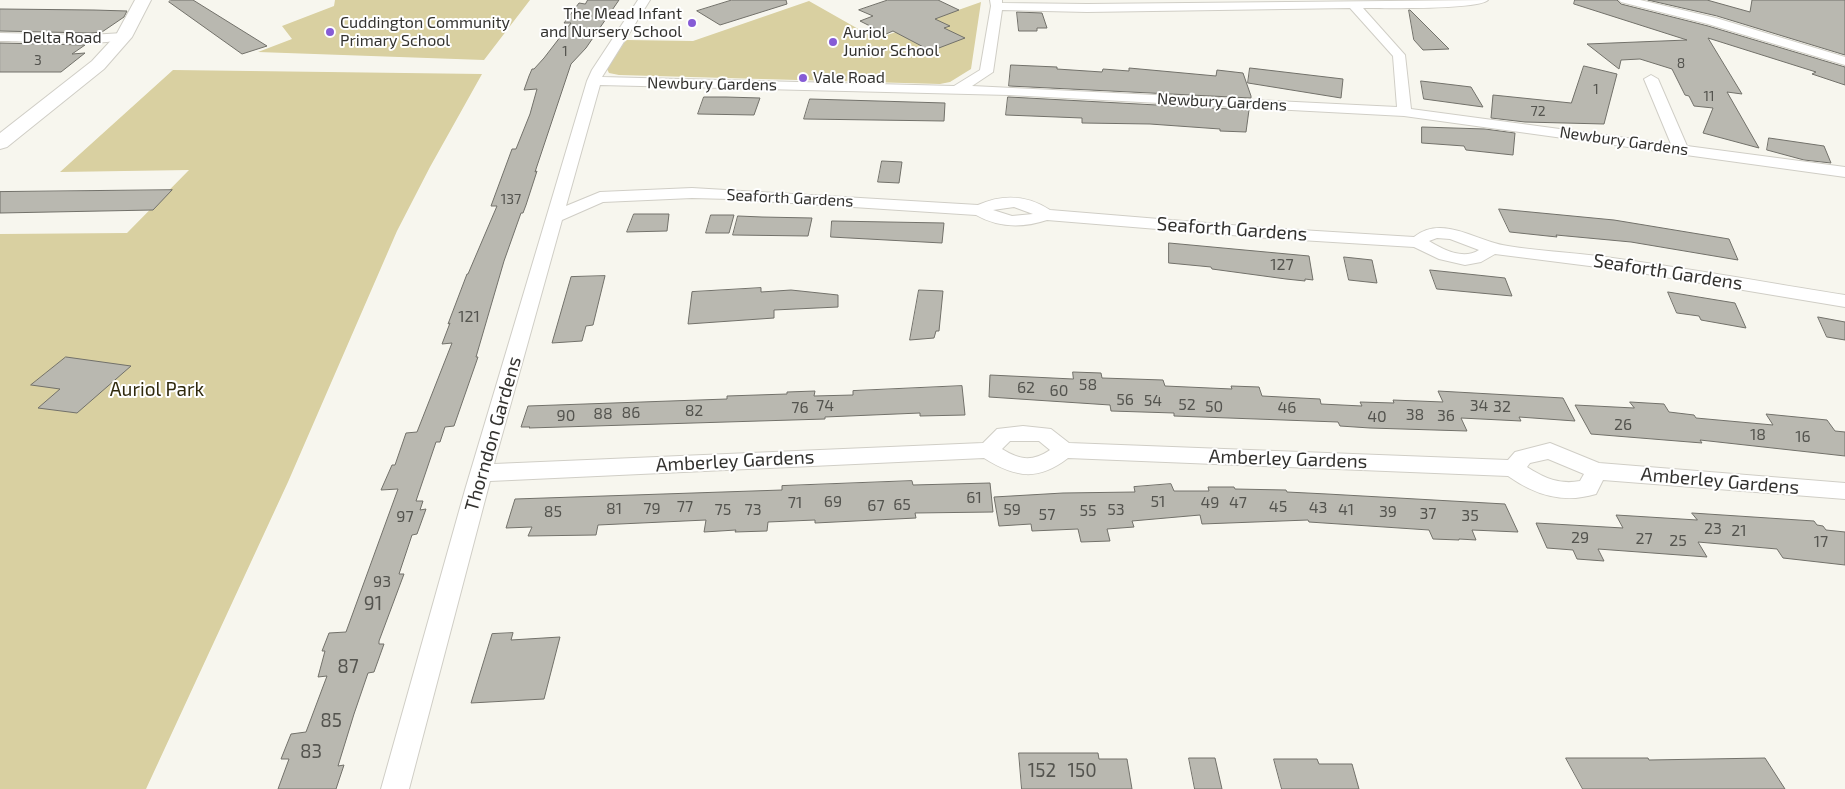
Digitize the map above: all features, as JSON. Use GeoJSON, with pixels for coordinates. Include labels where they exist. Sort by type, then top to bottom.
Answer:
{"type":"FeatureCollection","features":[{"type":"Feature","properties":{"kind":"street"},"geometry":{"type":"LineString","coordinates":[[0,143],[98,65],[123,37],[144,0]]}},
{"type":"Feature","properties":{"kind":"street","name":"Thorndon Gardens"},"geometry":{"type":"LineString","coordinates":[[395,789],[482,473],[594,81],[599,70],[644,0]]}},
{"type":"Feature","properties":{"kind":"street"},"geometry":{"type":"LineString","coordinates":[[986,72],[996,3],[1087,8],[1354,5],[1482,0]]}},
{"type":"Feature","properties":{"kind":"street"},"geometry":{"type":"LineString","coordinates":[[1626,0],[1712,21],[1845,61]]}},
{"type":"Feature","properties":{"kind":"street"},"geometry":{"type":"LineString","coordinates":[[1354,5],[1399,55],[1404,112]]}},
{"type":"Feature","properties":{"kind":"street","name":"Delta Road"},"geometry":{"type":"LineString","coordinates":[[0,37],[77,39],[123,37]]}},
{"type":"Feature","properties":{"kind":"street"},"geometry":{"type":"LineString","coordinates":[[958,89],[986,72]]}},
{"type":"Feature","properties":{"kind":"street"},"geometry":{"type":"LineString","coordinates":[[986,72],[1009,91]]}},
{"type":"Feature","properties":{"kind":"street"},"geometry":{"type":"LineString","coordinates":[[1651,79],[1681,149]]}},
{"type":"Feature","properties":{"kind":"street","name":"Newbury Gardens"},"geometry":{"type":"LineString","coordinates":[[594,81],[958,89],[1404,112],[1845,172]]}},
{"type":"Feature","properties":{"kind":"street","name":"Seaforth Gardens"},"geometry":{"type":"LineString","coordinates":[[566,183],[600,197]]}},
{"type":"Feature","properties":{"kind":"street","name":"Seaforth Gardens"},"geometry":{"type":"LineString","coordinates":[[555,217],[600,197],[692,193],[980,210],[997,219],[1013,222],[1026,222],[1046,215],[1268,233],[1418,242],[1434,251],[1459,258],[1474,259],[1485,256],[1491,249],[1635,266],[1845,301]]}},
{"type":"Feature","properties":{"kind":"street"},"geometry":{"type":"LineString","coordinates":[[1022,432],[1044,434],[1064,450],[1047,464],[1029,467],[1010,464],[988,450],[1004,434],[1022,432]]}},
{"type":"Feature","properties":{"kind":"street","name":"Amberley Gardens"},"geometry":{"type":"LineString","coordinates":[[482,473],[988,450]]}},
{"type":"Feature","properties":{"kind":"street","name":"Amberley Gardens"},"geometry":{"type":"LineString","coordinates":[[1064,450],[1512,468],[1523,457],[1550,451],[1596,470],[1845,491]]}},
{"type":"Feature","properties":{"kind":"street"},"geometry":{"type":"LineString","coordinates":[[1512,468],[1537,484],[1572,492],[1588,488],[1596,470]]}},
{"type":"Feature","properties":{"kind":"green space"},"geometry":{"type":"Polygon","coordinates":[[[335,0],[530,0],[484,60],[258,52],[292,39],[282,26],[334,6],[335,0]]]}},
{"type":"Feature","properties":{"kind":"green space","name":"Auriol Junior School"},"geometry":{"type":"Polygon","coordinates":[[[809,1],[876,39],[981,2],[971,69],[950,82],[940,84],[619,75],[609,73],[607,69],[626,40],[693,41],[809,1]]]}},
{"type":"Feature","properties":{"kind":"green space","name":"Auriol Park"},"geometry":{"type":"Polygon","coordinates":[[[173,70],[482,74],[397,231],[288,482],[146,789],[0,789],[0,234],[127,233],[189,170],[60,172],[173,70]]]}},
{"type":"Feature","properties":{"kind":"building"},"geometry":{"type":"Polygon","coordinates":[[[171,0],[193,0],[267,46],[242,54],[169,2],[171,0]]]}},
{"type":"Feature","properties":{"kind":"building"},"geometry":{"type":"Polygon","coordinates":[[[588,0],[619,0],[586,48],[571,64],[526,205],[523,213],[521,213],[504,261],[476,357],[478,357],[454,426],[445,427],[440,442],[436,442],[416,501],[423,501],[420,510],[426,509],[417,534],[412,535],[399,574],[404,574],[379,641],[379,644],[384,644],[374,672],[368,673],[354,714],[338,766],[344,765],[336,789],[278,789],[289,759],[281,759],[291,734],[306,732],[327,676],[318,677],[325,651],[322,651],[329,633],[346,632],[398,489],[381,490],[392,465],[395,465],[406,433],[417,432],[452,343],[442,344],[467,274],[497,206],[491,206],[512,149],[516,149],[530,114],[537,89],[524,90],[529,76],[532,69],[544,58],[571,23],[564,23],[579,3],[585,4],[588,0]]]}},
{"type":"Feature","properties":{"kind":"building"},"geometry":{"type":"Polygon","coordinates":[[[732,0],[786,0],[787,4],[720,25],[697,11],[732,0]]]}},
{"type":"Feature","properties":{"kind":"building","name":"Auriol Junior School"},"geometry":{"type":"Polygon","coordinates":[[[888,0],[938,0],[959,10],[935,19],[950,26],[944,28],[965,38],[931,51],[893,31],[886,34],[860,21],[873,16],[859,10],[888,0]]]}},
{"type":"Feature","properties":{"kind":"building"},"geometry":{"type":"Polygon","coordinates":[[[1575,0],[1617,0],[1621,4],[1708,26],[1845,67],[1845,85],[1812,74],[1816,72],[1708,38],[1742,94],[1727,92],[1759,148],[1703,133],[1713,108],[1694,106],[1689,96],[1685,95],[1672,69],[1640,59],[1621,60],[1619,69],[1587,44],[1687,40],[1574,4],[1575,0]]]}},
{"type":"Feature","properties":{"kind":"building"},"geometry":{"type":"Polygon","coordinates":[[[1648,0],[1707,0],[1750,12],[1752,0],[1845,0],[1845,55],[1717,16],[1648,0]]]}},
{"type":"Feature","properties":{"kind":"building"},"geometry":{"type":"Polygon","coordinates":[[[0,9],[127,11],[124,17],[102,32],[90,33],[0,31],[0,9]]]}},
{"type":"Feature","properties":{"kind":"building"},"geometry":{"type":"Polygon","coordinates":[[[1409,10],[1449,49],[1423,50],[1414,40],[1409,10]]]}},
{"type":"Feature","properties":{"kind":"building"},"geometry":{"type":"Polygon","coordinates":[[[1017,12],[1042,13],[1047,28],[1037,28],[1037,31],[1019,31],[1017,12]]]}},
{"type":"Feature","properties":{"kind":"building"},"geometry":{"type":"Polygon","coordinates":[[[0,43],[85,45],[72,54],[85,53],[61,72],[0,72],[0,43]]]}},
{"type":"Feature","properties":{"kind":"building"},"geometry":{"type":"Polygon","coordinates":[[[1011,65],[1057,67],[1057,69],[1102,72],[1103,69],[1129,71],[1129,68],[1216,76],[1217,70],[1243,73],[1251,98],[1009,86],[1011,65]]]}},
{"type":"Feature","properties":{"kind":"building"},"geometry":{"type":"Polygon","coordinates":[[[1584,66],[1617,74],[1604,124],[1525,122],[1491,118],[1493,95],[1571,103],[1584,66]]]}},
{"type":"Feature","properties":{"kind":"building"},"geometry":{"type":"Polygon","coordinates":[[[1250,68],[1343,79],[1341,98],[1248,83],[1250,68]]]}},
{"type":"Feature","properties":{"kind":"building"},"geometry":{"type":"Polygon","coordinates":[[[1421,81],[1471,87],[1483,107],[1424,99],[1421,81]]]}},
{"type":"Feature","properties":{"kind":"building"},"geometry":{"type":"Polygon","coordinates":[[[704,97],[760,98],[754,115],[698,114],[704,97]]]}},
{"type":"Feature","properties":{"kind":"building"},"geometry":{"type":"Polygon","coordinates":[[[1008,97],[1249,110],[1246,132],[1220,131],[1220,129],[1150,124],[1082,123],[1082,118],[1006,115],[1008,97]]]}},
{"type":"Feature","properties":{"kind":"building"},"geometry":{"type":"Polygon","coordinates":[[[810,99],[945,103],[944,121],[804,119],[810,99]]]}},
{"type":"Feature","properties":{"kind":"building"},"geometry":{"type":"Polygon","coordinates":[[[1422,127],[1485,129],[1515,133],[1513,155],[1466,150],[1464,146],[1422,143],[1422,127]]]}},
{"type":"Feature","properties":{"kind":"building"},"geometry":{"type":"Polygon","coordinates":[[[1769,138],[1824,146],[1831,163],[1804,160],[1767,150],[1769,138]]]}},
{"type":"Feature","properties":{"kind":"building"},"geometry":{"type":"Polygon","coordinates":[[[882,161],[902,162],[899,183],[878,182],[882,161]]]}},
{"type":"Feature","properties":{"kind":"building"},"geometry":{"type":"Polygon","coordinates":[[[172,190],[153,210],[0,213],[0,192],[172,190]]]}},
{"type":"Feature","properties":{"kind":"building"},"geometry":{"type":"Polygon","coordinates":[[[1499,209],[1614,220],[1729,239],[1738,260],[1631,242],[1510,232],[1499,209]]]}},
{"type":"Feature","properties":{"kind":"building"},"geometry":{"type":"Polygon","coordinates":[[[634,214],[669,214],[667,231],[627,232],[634,214]]]}},
{"type":"Feature","properties":{"kind":"building"},"geometry":{"type":"Polygon","coordinates":[[[711,215],[734,215],[729,233],[706,233],[711,215]]]}},
{"type":"Feature","properties":{"kind":"building"},"geometry":{"type":"Polygon","coordinates":[[[738,216],[812,218],[808,236],[733,235],[738,216]]]}},
{"type":"Feature","properties":{"kind":"building"},"geometry":{"type":"Polygon","coordinates":[[[832,221],[944,223],[942,243],[831,237],[832,221]]]}},
{"type":"Feature","properties":{"kind":"building"},"geometry":{"type":"Polygon","coordinates":[[[1169,243],[1309,256],[1313,280],[1286,279],[1212,269],[1211,267],[1169,263],[1169,243]]]}},
{"type":"Feature","properties":{"kind":"building"},"geometry":{"type":"Polygon","coordinates":[[[1344,257],[1372,260],[1377,283],[1349,280],[1344,257]]]}},
{"type":"Feature","properties":{"kind":"building"},"geometry":{"type":"Polygon","coordinates":[[[1430,270],[1505,278],[1512,296],[1437,289],[1430,270]]]}},
{"type":"Feature","properties":{"kind":"building"},"geometry":{"type":"Polygon","coordinates":[[[605,276],[593,325],[586,326],[582,341],[552,343],[571,277],[605,276]]]}},
{"type":"Feature","properties":{"kind":"building"},"geometry":{"type":"Polygon","coordinates":[[[761,288],[761,292],[791,290],[838,295],[838,307],[774,310],[774,318],[688,324],[692,292],[761,288]]]}},
{"type":"Feature","properties":{"kind":"building"},"geometry":{"type":"Polygon","coordinates":[[[919,290],[943,291],[939,331],[936,331],[934,338],[910,340],[919,290]]]}},
{"type":"Feature","properties":{"kind":"building"},"geometry":{"type":"Polygon","coordinates":[[[1668,292],[1735,303],[1746,328],[1701,320],[1699,316],[1677,313],[1668,292]]]}},
{"type":"Feature","properties":{"kind":"building"},"geometry":{"type":"Polygon","coordinates":[[[1818,317],[1845,322],[1845,340],[1827,337],[1818,317]]]}},
{"type":"Feature","properties":{"kind":"building"},"geometry":{"type":"Polygon","coordinates":[[[66,357],[131,366],[77,413],[38,408],[60,389],[31,385],[66,357]]]}},
{"type":"Feature","properties":{"kind":"building"},"geometry":{"type":"Polygon","coordinates":[[[1073,372],[1101,373],[1102,378],[1163,380],[1165,386],[1232,389],[1231,386],[1259,387],[1262,396],[1320,399],[1321,404],[1362,406],[1360,402],[1394,403],[1393,400],[1443,402],[1438,391],[1563,398],[1575,421],[1519,417],[1521,421],[1461,418],[1467,431],[1370,428],[1340,426],[1338,422],[1174,416],[1174,413],[1111,411],[1110,405],[989,397],[990,375],[1073,379],[1073,372]]]}},
{"type":"Feature","properties":{"kind":"building"},"geometry":{"type":"Polygon","coordinates":[[[962,386],[965,415],[920,416],[920,413],[825,417],[825,419],[521,427],[528,406],[727,399],[727,396],[815,391],[814,396],[853,395],[853,391],[962,386]]]}},
{"type":"Feature","properties":{"kind":"building"},"geometry":{"type":"Polygon","coordinates":[[[1630,402],[1664,404],[1669,412],[1694,415],[1696,418],[1773,425],[1766,414],[1827,420],[1835,431],[1845,432],[1845,456],[1700,440],[1702,443],[1591,434],[1575,405],[1634,408],[1630,402]]]}},
{"type":"Feature","properties":{"kind":"building"},"geometry":{"type":"Polygon","coordinates":[[[912,481],[913,485],[990,483],[993,512],[915,513],[916,518],[815,523],[815,520],[768,522],[767,531],[704,532],[706,520],[598,525],[596,535],[528,536],[532,527],[506,528],[515,499],[782,490],[782,486],[912,481]]]}},
{"type":"Feature","properties":{"kind":"building"},"geometry":{"type":"Polygon","coordinates":[[[1171,484],[1174,491],[1209,491],[1208,487],[1234,487],[1235,489],[1286,490],[1287,492],[1505,504],[1518,532],[1472,530],[1476,540],[1433,539],[1429,530],[1309,522],[1308,520],[1202,524],[1200,515],[1132,521],[1134,527],[1107,529],[1110,541],[1081,542],[1078,529],[1032,531],[1031,524],[999,526],[994,497],[1063,493],[1135,492],[1134,487],[1171,484]]]}},
{"type":"Feature","properties":{"kind":"building"},"geometry":{"type":"Polygon","coordinates":[[[1692,513],[1814,521],[1826,530],[1845,532],[1845,565],[1783,558],[1777,549],[1698,542],[1707,557],[1598,549],[1604,561],[1577,559],[1573,550],[1547,548],[1536,523],[1623,528],[1616,515],[1697,520],[1692,513]]]}},
{"type":"Feature","properties":{"kind":"building"},"geometry":{"type":"Polygon","coordinates":[[[513,633],[511,640],[560,637],[544,699],[471,703],[492,634],[513,633]]]}},
{"type":"Feature","properties":{"kind":"building"},"geometry":{"type":"Polygon","coordinates":[[[1019,753],[1098,753],[1099,759],[1127,759],[1132,789],[1022,789],[1019,753]]]}},
{"type":"Feature","properties":{"kind":"building"},"geometry":{"type":"Polygon","coordinates":[[[1189,758],[1215,758],[1222,789],[1195,789],[1189,758]]]}},
{"type":"Feature","properties":{"kind":"building"},"geometry":{"type":"Polygon","coordinates":[[[1566,758],[1648,758],[1649,760],[1765,758],[1785,789],[1583,789],[1566,758]]]}},
{"type":"Feature","properties":{"kind":"building"},"geometry":{"type":"Polygon","coordinates":[[[1274,759],[1317,759],[1319,764],[1352,764],[1359,789],[1282,789],[1274,759]]]}},
{"type":"Feature","properties":{"kind":"place","name":"The Mead Infant and Nursery School"},"geometry":{"type":"Point","coordinates":[692,23]}},
{"type":"Feature","properties":{"kind":"place","name":"Cuddington Community Primary School"},"geometry":{"type":"Point","coordinates":[330,32]}},
{"type":"Feature","properties":{"kind":"place","name":"Auriol Junior School"},"geometry":{"type":"Point","coordinates":[833,42]}},
{"type":"Feature","properties":{"kind":"place","name":"Vale Road"},"geometry":{"type":"Point","coordinates":[803,78]}}]}
